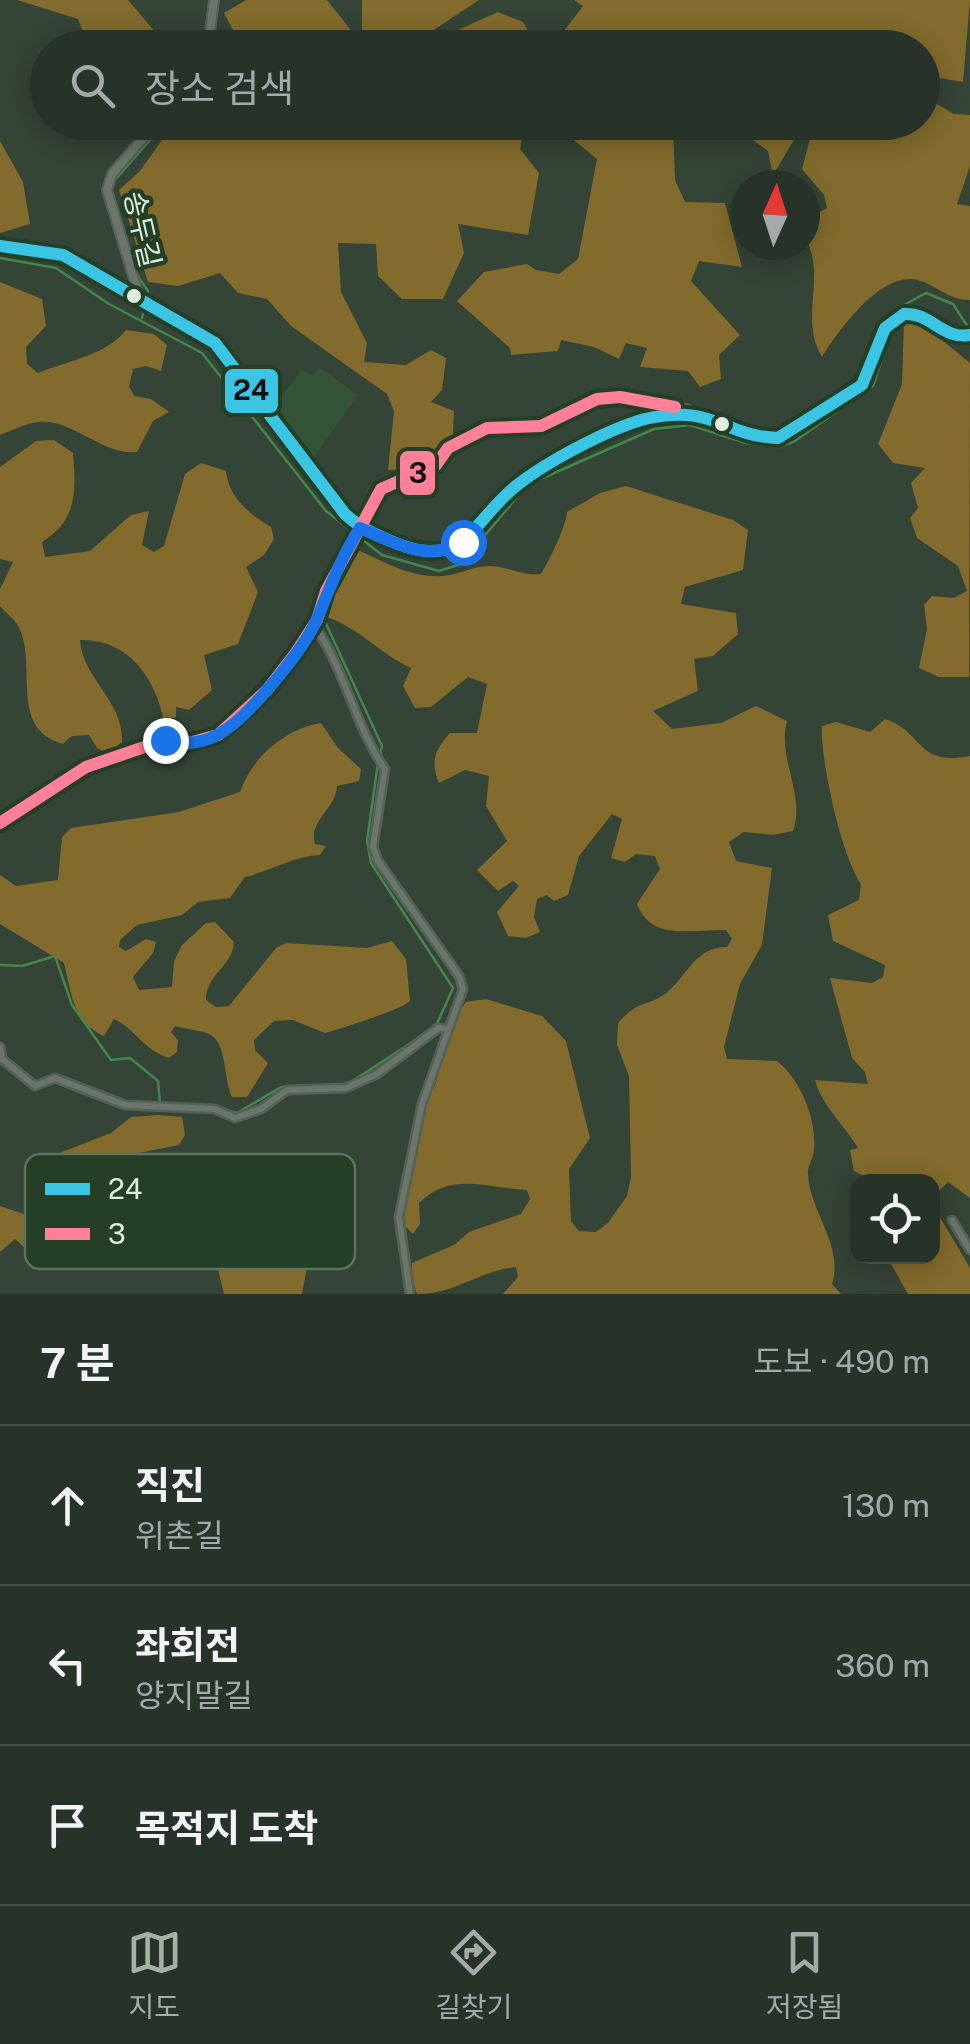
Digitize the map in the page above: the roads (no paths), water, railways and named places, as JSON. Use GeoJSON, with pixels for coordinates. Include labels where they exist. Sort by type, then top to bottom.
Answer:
{"type":"FeatureCollection","features":[{"type":"Feature","properties":{"kind":"street"},"geometry":{"type":"LineString","coordinates":[[210,30],[214,0]]}},
{"type":"Feature","properties":{"kind":"street","name":"송두길"},"geometry":{"type":"LineString","coordinates":[[141,140],[112,174],[107,190],[141,302]]}},
{"type":"Feature","properties":{"kind":"street"},"geometry":{"type":"LineString","coordinates":[[0,246],[63,255],[215,343],[359,530],[426,553],[448,551],[463,542],[516,485],[586,444],[640,420],[697,414]]}},
{"type":"Feature","properties":{"kind":"street"},"geometry":{"type":"LineString","coordinates":[[0,822],[86,767],[165,740],[185,744],[218,735],[267,690],[314,625],[351,543],[381,489],[436,465],[448,448],[487,428],[541,426],[597,399],[620,398],[697,414],[778,438],[862,385],[889,322],[913,313],[945,333],[970,335]]}},
{"type":"Feature","properties":{"kind":"street"},"geometry":{"type":"LineString","coordinates":[[314,625],[332,651],[364,738],[385,769],[373,847],[404,901],[459,976],[463,996],[422,1104],[399,1216],[410,1294]]}},
{"type":"Feature","properties":{"kind":"street"},"geometry":{"type":"LineString","coordinates":[[0,1047],[2,1059],[35,1086],[55,1078],[126,1106],[214,1109],[234,1118],[261,1109],[286,1090],[346,1088],[377,1074],[438,1028],[449,1029]]}},
{"type":"Feature","properties":{"kind":"street"},"geometry":{"type":"LineString","coordinates":[[952,1220],[970,1250]]}},
{"type":"Feature","properties":{"kind":"waterway"},"geometry":{"type":"LineString","coordinates":[[214,30],[217,5]]}},
{"type":"Feature","properties":{"kind":"waterway"},"geometry":{"type":"LineString","coordinates":[[114,181],[150,140]]}},
{"type":"Feature","properties":{"kind":"waterway"},"geometry":{"type":"LineString","coordinates":[[0,258],[56,268],[109,304],[202,353],[326,511],[382,555],[439,571],[461,564],[527,485],[654,429],[690,425],[746,443],[779,447],[795,441],[873,386],[893,326]]}},
{"type":"Feature","properties":{"kind":"waterway"},"geometry":{"type":"LineString","coordinates":[[137,275],[148,291],[146,299]]}},
{"type":"Feature","properties":{"kind":"waterway"},"geometry":{"type":"LineString","coordinates":[[899,314],[904,305],[926,293],[953,304],[970,330]]}},
{"type":"Feature","properties":{"kind":"waterway"},"geometry":{"type":"LineString","coordinates":[[142,318],[144,309]]}},
{"type":"Feature","properties":{"kind":"waterway"},"geometry":{"type":"LineString","coordinates":[[346,559],[360,542]]}},
{"type":"Feature","properties":{"kind":"waterway"},"geometry":{"type":"LineString","coordinates":[[331,588],[323,617],[382,746],[380,756]]}},
{"type":"Feature","properties":{"kind":"waterway"},"geometry":{"type":"LineString","coordinates":[[378,763],[367,841],[371,863],[453,988],[436,1026]]}},
{"type":"Feature","properties":{"kind":"waterway"},"geometry":{"type":"LineString","coordinates":[[0,965],[22,966],[55,956],[72,1005],[111,1060],[130,1058],[158,1081],[160,1103],[214,1106]]}},
{"type":"Feature","properties":{"kind":"waterway"},"geometry":{"type":"LineString","coordinates":[[222,1109],[237,1113],[281,1087],[348,1084],[429,1031]]}}]}
